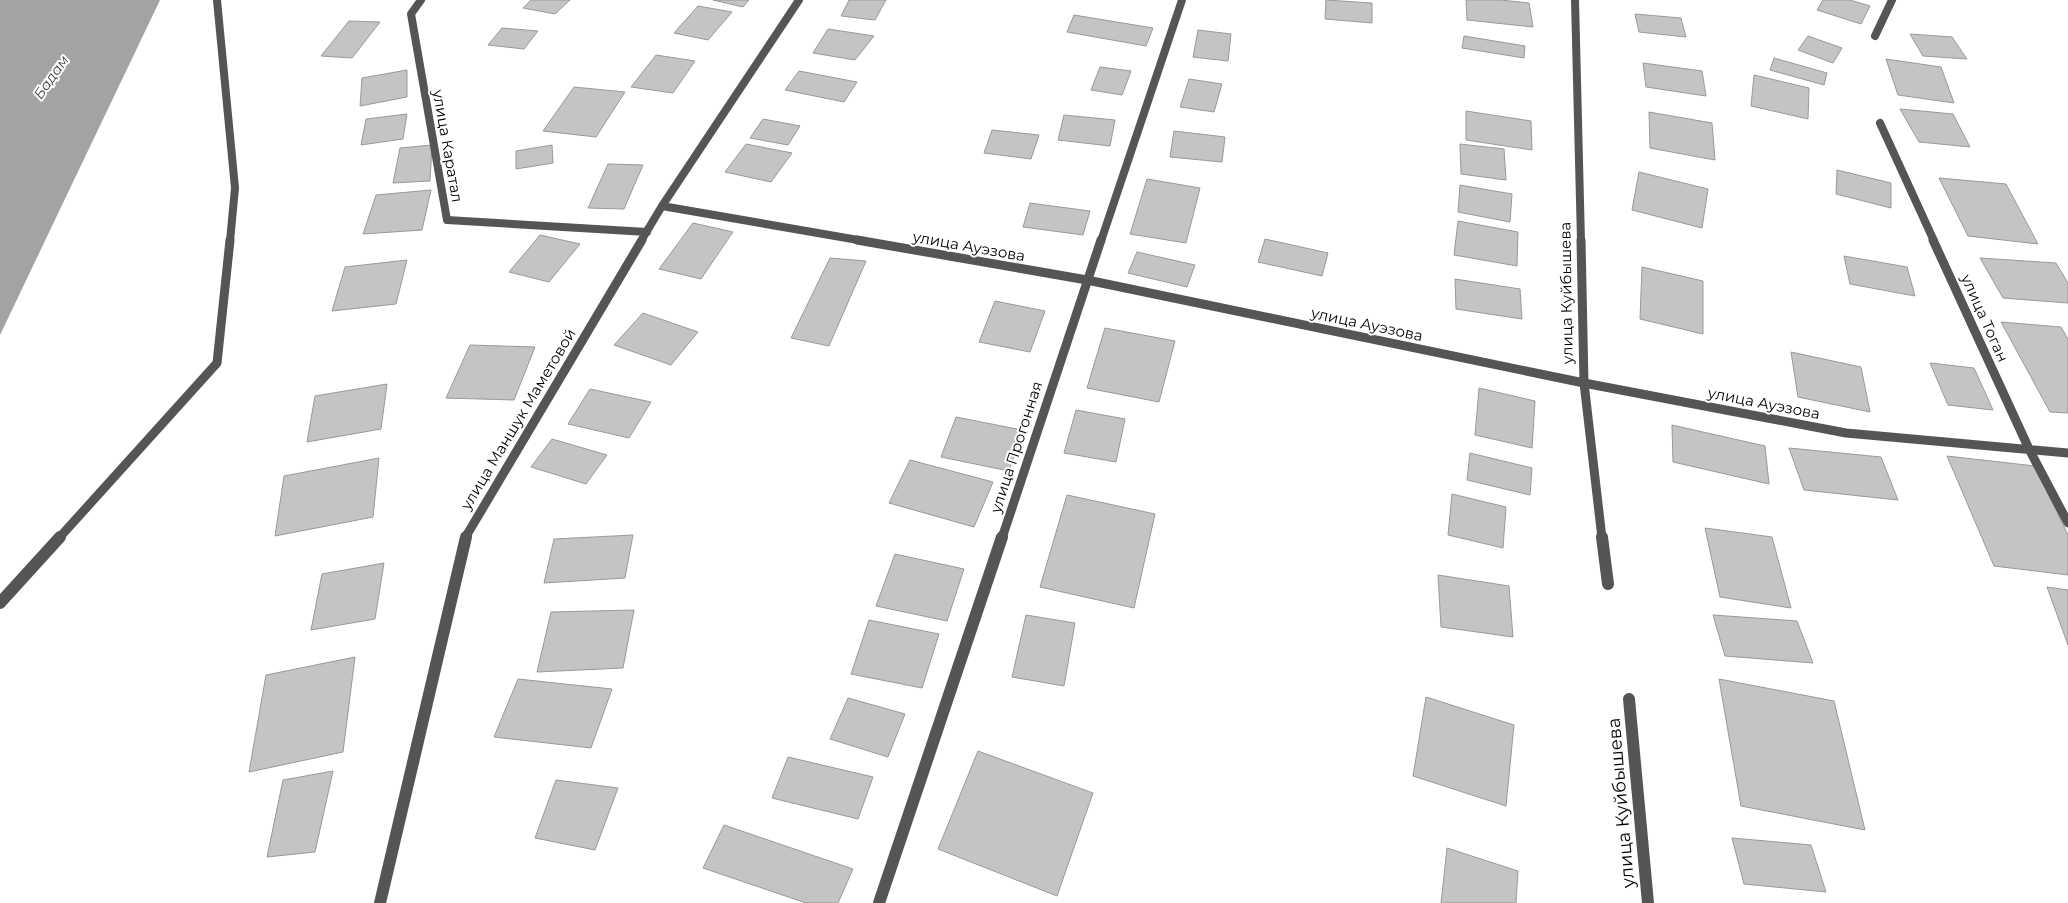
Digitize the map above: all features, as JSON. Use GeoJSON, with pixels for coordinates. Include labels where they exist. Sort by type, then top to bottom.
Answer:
{"type":"FeatureCollection","features":[{"type":"Feature","properties":{"kind":"street"},"geometry":{"type":"LineString","coordinates":[[0,603],[218,363],[235,188],[217,0]]}},
{"type":"Feature","properties":{"kind":"street","name":"улица Каратал"},"geometry":{"type":"LineString","coordinates":[[421,0],[411,14],[447,220],[647,232]]}},
{"type":"Feature","properties":{"kind":"street","name":"улица Маншук Маметовой"},"geometry":{"type":"LineString","coordinates":[[380,903],[465,538],[662,206],[799,0]]}},
{"type":"Feature","properties":{"kind":"street","name":"улица Прогонная"},"geometry":{"type":"LineString","coordinates":[[879,903],[1182,0]]}},
{"type":"Feature","properties":{"kind":"street","name":"улица Куйбышева"},"geometry":{"type":"LineString","coordinates":[[1575,0],[1584,382],[1608,584]]}},
{"type":"Feature","properties":{"kind":"street"},"geometry":{"type":"LineString","coordinates":[[1875,36],[1892,0]]}},
{"type":"Feature","properties":{"kind":"street","name":"улица Тоган"},"geometry":{"type":"LineString","coordinates":[[1880,123],[2029,449],[2068,523]]}},
{"type":"Feature","properties":{"kind":"street","name":"улица Ауэзова"},"geometry":{"type":"LineString","coordinates":[[662,206],[1087,280],[1584,382],[1846,433],[2068,454]]}},
{"type":"Feature","properties":{"kind":"street","name":"улица Куйбышева"},"geometry":{"type":"LineString","coordinates":[[1629,699],[1648,903]]}},
{"type":"Feature","properties":{"kind":"water","name":"Бадам"},"geometry":{"type":"Polygon","coordinates":[[[0,0],[160,0],[0,335],[0,0]]]}},
{"type":"Feature","properties":{"kind":"building"},"geometry":{"type":"Polygon","coordinates":[[[531,0],[570,0],[555,14],[523,8],[531,0]]]}},
{"type":"Feature","properties":{"kind":"building"},"geometry":{"type":"Polygon","coordinates":[[[713,0],[749,0],[743,7],[713,0]]]}},
{"type":"Feature","properties":{"kind":"building"},"geometry":{"type":"Polygon","coordinates":[[[849,0],[886,0],[875,20],[841,16],[849,0]]]}},
{"type":"Feature","properties":{"kind":"building"},"geometry":{"type":"Polygon","coordinates":[[[1326,0],[1372,3],[1372,23],[1325,19],[1326,0]]]}},
{"type":"Feature","properties":{"kind":"building"},"geometry":{"type":"Polygon","coordinates":[[[1466,0],[1501,0],[1529,3],[1533,27],[1467,20],[1466,0]]]}},
{"type":"Feature","properties":{"kind":"building"},"geometry":{"type":"Polygon","coordinates":[[[1823,0],[1850,0],[1870,6],[1861,24],[1817,10],[1823,0]]]}},
{"type":"Feature","properties":{"kind":"building"},"geometry":{"type":"Polygon","coordinates":[[[698,6],[732,12],[708,40],[674,33],[698,6]]]}},
{"type":"Feature","properties":{"kind":"building"},"geometry":{"type":"Polygon","coordinates":[[[1635,14],[1681,18],[1686,37],[1639,32],[1635,14]]]}},
{"type":"Feature","properties":{"kind":"building"},"geometry":{"type":"Polygon","coordinates":[[[1074,15],[1153,28],[1146,46],[1067,32],[1074,15]]]}},
{"type":"Feature","properties":{"kind":"building"},"geometry":{"type":"Polygon","coordinates":[[[349,21],[380,22],[352,58],[321,56],[349,21]]]}},
{"type":"Feature","properties":{"kind":"building"},"geometry":{"type":"Polygon","coordinates":[[[502,28],[538,31],[524,49],[488,45],[502,28]]]}},
{"type":"Feature","properties":{"kind":"building"},"geometry":{"type":"Polygon","coordinates":[[[828,29],[874,36],[855,60],[813,53],[828,29]]]}},
{"type":"Feature","properties":{"kind":"building"},"geometry":{"type":"Polygon","coordinates":[[[1198,30],[1231,34],[1228,61],[1193,57],[1198,30]]]}},
{"type":"Feature","properties":{"kind":"building"},"geometry":{"type":"Polygon","coordinates":[[[1910,34],[1952,37],[1967,59],[1923,56],[1910,34]]]}},
{"type":"Feature","properties":{"kind":"building"},"geometry":{"type":"Polygon","coordinates":[[[1464,36],[1525,46],[1524,58],[1462,48],[1464,36]]]}},
{"type":"Feature","properties":{"kind":"building"},"geometry":{"type":"Polygon","coordinates":[[[1808,36],[1842,48],[1833,63],[1798,50],[1808,36]]]}},
{"type":"Feature","properties":{"kind":"building"},"geometry":{"type":"Polygon","coordinates":[[[656,55],[695,61],[673,93],[631,87],[656,55]]]}},
{"type":"Feature","properties":{"kind":"building"},"geometry":{"type":"Polygon","coordinates":[[[1774,58],[1827,73],[1824,85],[1770,70],[1774,58]]]}},
{"type":"Feature","properties":{"kind":"building"},"geometry":{"type":"Polygon","coordinates":[[[1886,59],[1941,67],[1954,103],[1898,95],[1886,59]]]}},
{"type":"Feature","properties":{"kind":"building"},"geometry":{"type":"Polygon","coordinates":[[[1643,63],[1702,71],[1706,96],[1646,87],[1643,63]]]}},
{"type":"Feature","properties":{"kind":"building"},"geometry":{"type":"Polygon","coordinates":[[[1100,67],[1131,71],[1122,95],[1091,90],[1100,67]]]}},
{"type":"Feature","properties":{"kind":"building"},"geometry":{"type":"Polygon","coordinates":[[[407,70],[407,97],[360,106],[362,78],[407,70]]]}},
{"type":"Feature","properties":{"kind":"building"},"geometry":{"type":"Polygon","coordinates":[[[799,71],[857,82],[844,102],[785,90],[799,71]]]}},
{"type":"Feature","properties":{"kind":"building"},"geometry":{"type":"Polygon","coordinates":[[[1754,75],[1809,88],[1808,119],[1751,106],[1754,75]]]}},
{"type":"Feature","properties":{"kind":"building"},"geometry":{"type":"Polygon","coordinates":[[[1189,79],[1222,84],[1214,112],[1180,107],[1189,79]]]}},
{"type":"Feature","properties":{"kind":"building"},"geometry":{"type":"Polygon","coordinates":[[[574,87],[625,92],[596,137],[543,131],[574,87]]]}},
{"type":"Feature","properties":{"kind":"building"},"geometry":{"type":"Polygon","coordinates":[[[1900,109],[1953,114],[1970,147],[1919,142],[1900,109]]]}},
{"type":"Feature","properties":{"kind":"building"},"geometry":{"type":"Polygon","coordinates":[[[1466,111],[1531,121],[1532,150],[1466,140],[1466,111]]]}},
{"type":"Feature","properties":{"kind":"building"},"geometry":{"type":"Polygon","coordinates":[[[1649,112],[1712,123],[1715,160],[1650,148],[1649,112]]]}},
{"type":"Feature","properties":{"kind":"building"},"geometry":{"type":"Polygon","coordinates":[[[407,114],[403,139],[361,145],[366,119],[407,114]]]}},
{"type":"Feature","properties":{"kind":"building"},"geometry":{"type":"Polygon","coordinates":[[[1064,115],[1115,120],[1110,146],[1058,140],[1064,115]]]}},
{"type":"Feature","properties":{"kind":"building"},"geometry":{"type":"Polygon","coordinates":[[[763,119],[800,126],[788,145],[750,138],[763,119]]]}},
{"type":"Feature","properties":{"kind":"building"},"geometry":{"type":"Polygon","coordinates":[[[992,130],[1039,135],[1031,159],[984,153],[992,130]]]}},
{"type":"Feature","properties":{"kind":"building"},"geometry":{"type":"Polygon","coordinates":[[[1174,131],[1225,137],[1222,162],[1170,157],[1174,131]]]}},
{"type":"Feature","properties":{"kind":"building"},"geometry":{"type":"Polygon","coordinates":[[[746,144],[792,153],[771,182],[725,172],[746,144]]]}},
{"type":"Feature","properties":{"kind":"building"},"geometry":{"type":"Polygon","coordinates":[[[1460,144],[1504,149],[1506,180],[1461,174],[1460,144]]]}},
{"type":"Feature","properties":{"kind":"building"},"geometry":{"type":"Polygon","coordinates":[[[432,145],[430,181],[393,183],[400,148],[432,145]]]}},
{"type":"Feature","properties":{"kind":"building"},"geometry":{"type":"Polygon","coordinates":[[[552,145],[553,163],[516,169],[516,151],[552,145]]]}},
{"type":"Feature","properties":{"kind":"building"},"geometry":{"type":"Polygon","coordinates":[[[608,164],[643,165],[624,209],[588,208],[608,164]]]}},
{"type":"Feature","properties":{"kind":"building"},"geometry":{"type":"Polygon","coordinates":[[[1837,170],[1891,183],[1891,208],[1836,194],[1837,170]]]}},
{"type":"Feature","properties":{"kind":"building"},"geometry":{"type":"Polygon","coordinates":[[[1639,172],[1708,189],[1702,228],[1632,210],[1639,172]]]}},
{"type":"Feature","properties":{"kind":"building"},"geometry":{"type":"Polygon","coordinates":[[[1939,178],[2006,184],[2038,244],[1968,236],[1939,178]]]}},
{"type":"Feature","properties":{"kind":"building"},"geometry":{"type":"Polygon","coordinates":[[[1147,179],[1200,188],[1186,243],[1130,234],[1147,179]]]}},
{"type":"Feature","properties":{"kind":"building"},"geometry":{"type":"Polygon","coordinates":[[[1460,185],[1512,194],[1510,222],[1458,212],[1460,185]]]}},
{"type":"Feature","properties":{"kind":"building"},"geometry":{"type":"Polygon","coordinates":[[[431,190],[422,230],[363,234],[376,195],[431,190]]]}},
{"type":"Feature","properties":{"kind":"building"},"geometry":{"type":"Polygon","coordinates":[[[1030,203],[1090,211],[1083,235],[1023,227],[1030,203]]]}},
{"type":"Feature","properties":{"kind":"building"},"geometry":{"type":"Polygon","coordinates":[[[1458,221],[1518,232],[1517,266],[1454,255],[1458,221]]]}},
{"type":"Feature","properties":{"kind":"building"},"geometry":{"type":"Polygon","coordinates":[[[693,223],[733,232],[701,279],[659,269],[693,223]]]}},
{"type":"Feature","properties":{"kind":"building"},"geometry":{"type":"Polygon","coordinates":[[[540,235],[580,244],[549,282],[509,272],[540,235]]]}},
{"type":"Feature","properties":{"kind":"building"},"geometry":{"type":"Polygon","coordinates":[[[1265,239],[1328,253],[1322,276],[1258,262],[1265,239]]]}},
{"type":"Feature","properties":{"kind":"building"},"geometry":{"type":"Polygon","coordinates":[[[1137,252],[1195,265],[1187,287],[1128,273],[1137,252]]]}},
{"type":"Feature","properties":{"kind":"building"},"geometry":{"type":"Polygon","coordinates":[[[1844,256],[1907,267],[1915,296],[1850,284],[1844,256]]]}},
{"type":"Feature","properties":{"kind":"building"},"geometry":{"type":"Polygon","coordinates":[[[830,258],[866,261],[829,346],[791,338],[830,258]]]}},
{"type":"Feature","properties":{"kind":"building"},"geometry":{"type":"Polygon","coordinates":[[[1980,258],[2056,263],[2068,283],[2068,303],[2003,298],[1980,258]]]}},
{"type":"Feature","properties":{"kind":"building"},"geometry":{"type":"Polygon","coordinates":[[[407,260],[396,304],[332,311],[345,267],[407,260]]]}},
{"type":"Feature","properties":{"kind":"building"},"geometry":{"type":"Polygon","coordinates":[[[1642,267],[1703,281],[1703,334],[1640,319],[1642,267]]]}},
{"type":"Feature","properties":{"kind":"building"},"geometry":{"type":"Polygon","coordinates":[[[1455,279],[1520,289],[1522,319],[1456,309],[1455,279]]]}},
{"type":"Feature","properties":{"kind":"building"},"geometry":{"type":"Polygon","coordinates":[[[995,301],[1045,311],[1030,352],[979,342],[995,301]]]}},
{"type":"Feature","properties":{"kind":"building"},"geometry":{"type":"Polygon","coordinates":[[[643,313],[698,332],[671,365],[614,345],[643,313]]]}},
{"type":"Feature","properties":{"kind":"building"},"geometry":{"type":"Polygon","coordinates":[[[2001,322],[2061,327],[2068,339],[2068,413],[2050,412],[2001,322]]]}},
{"type":"Feature","properties":{"kind":"building"},"geometry":{"type":"Polygon","coordinates":[[[1105,328],[1175,341],[1159,402],[1087,388],[1105,328]]]}},
{"type":"Feature","properties":{"kind":"building"},"geometry":{"type":"Polygon","coordinates":[[[470,345],[535,347],[514,400],[446,398],[470,345]]]}},
{"type":"Feature","properties":{"kind":"building"},"geometry":{"type":"Polygon","coordinates":[[[1791,352],[1861,367],[1870,412],[1798,397],[1791,352]]]}},
{"type":"Feature","properties":{"kind":"building"},"geometry":{"type":"Polygon","coordinates":[[[1930,363],[1974,368],[1993,410],[1948,405],[1930,363]]]}},
{"type":"Feature","properties":{"kind":"building"},"geometry":{"type":"Polygon","coordinates":[[[387,384],[381,429],[307,442],[315,396],[387,384]]]}},
{"type":"Feature","properties":{"kind":"building"},"geometry":{"type":"Polygon","coordinates":[[[1479,388],[1535,401],[1532,448],[1475,435],[1479,388]]]}},
{"type":"Feature","properties":{"kind":"building"},"geometry":{"type":"Polygon","coordinates":[[[590,389],[651,402],[629,438],[568,424],[590,389]]]}},
{"type":"Feature","properties":{"kind":"building"},"geometry":{"type":"Polygon","coordinates":[[[1076,410],[1125,419],[1116,462],[1064,453],[1076,410]]]}},
{"type":"Feature","properties":{"kind":"building"},"geometry":{"type":"Polygon","coordinates":[[[956,417],[1022,430],[1009,471],[941,457],[956,417]]]}},
{"type":"Feature","properties":{"kind":"building"},"geometry":{"type":"Polygon","coordinates":[[[1672,425],[1765,446],[1769,484],[1673,462],[1672,425]]]}},
{"type":"Feature","properties":{"kind":"building"},"geometry":{"type":"Polygon","coordinates":[[[552,439],[607,455],[586,484],[531,467],[552,439]]]}},
{"type":"Feature","properties":{"kind":"building"},"geometry":{"type":"Polygon","coordinates":[[[1789,448],[1881,457],[1898,500],[1804,490],[1789,448]]]}},
{"type":"Feature","properties":{"kind":"building"},"geometry":{"type":"Polygon","coordinates":[[[1470,453],[1532,468],[1530,495],[1467,480],[1470,453]]]}},
{"type":"Feature","properties":{"kind":"building"},"geometry":{"type":"Polygon","coordinates":[[[1947,456],[2035,466],[2068,535],[2068,575],[1994,566],[1947,456]]]}},
{"type":"Feature","properties":{"kind":"building"},"geometry":{"type":"Polygon","coordinates":[[[379,458],[373,517],[275,536],[284,476],[379,458]]]}},
{"type":"Feature","properties":{"kind":"building"},"geometry":{"type":"Polygon","coordinates":[[[910,460],[993,482],[974,527],[889,503],[910,460]]]}},
{"type":"Feature","properties":{"kind":"building"},"geometry":{"type":"Polygon","coordinates":[[[1452,494],[1506,507],[1503,548],[1448,535],[1452,494]]]}},
{"type":"Feature","properties":{"kind":"building"},"geometry":{"type":"Polygon","coordinates":[[[1067,495],[1155,514],[1134,608],[1040,587],[1067,495]]]}},
{"type":"Feature","properties":{"kind":"building"},"geometry":{"type":"Polygon","coordinates":[[[1705,528],[1772,537],[1791,608],[1720,597],[1705,528]]]}},
{"type":"Feature","properties":{"kind":"building"},"geometry":{"type":"Polygon","coordinates":[[[633,535],[625,578],[544,583],[554,539],[633,535]]]}},
{"type":"Feature","properties":{"kind":"building"},"geometry":{"type":"Polygon","coordinates":[[[895,554],[964,569],[947,621],[876,606],[895,554]]]}},
{"type":"Feature","properties":{"kind":"building"},"geometry":{"type":"Polygon","coordinates":[[[384,563],[375,619],[311,630],[322,574],[384,563]]]}},
{"type":"Feature","properties":{"kind":"building"},"geometry":{"type":"Polygon","coordinates":[[[1438,575],[1509,586],[1513,637],[1441,627],[1438,575]]]}},
{"type":"Feature","properties":{"kind":"building"},"geometry":{"type":"Polygon","coordinates":[[[2047,587],[2068,590],[2068,645],[2047,587]]]}},
{"type":"Feature","properties":{"kind":"building"},"geometry":{"type":"Polygon","coordinates":[[[634,610],[623,668],[537,672],[551,612],[634,610]]]}},
{"type":"Feature","properties":{"kind":"building"},"geometry":{"type":"Polygon","coordinates":[[[1026,615],[1075,623],[1064,686],[1012,677],[1026,615]]]}},
{"type":"Feature","properties":{"kind":"building"},"geometry":{"type":"Polygon","coordinates":[[[1713,615],[1797,621],[1813,663],[1725,656],[1713,615]]]}},
{"type":"Feature","properties":{"kind":"building"},"geometry":{"type":"Polygon","coordinates":[[[869,620],[939,634],[922,688],[851,674],[869,620]]]}},
{"type":"Feature","properties":{"kind":"building"},"geometry":{"type":"Polygon","coordinates":[[[355,657],[343,752],[249,772],[266,675],[355,657]]]}},
{"type":"Feature","properties":{"kind":"building"},"geometry":{"type":"Polygon","coordinates":[[[518,679],[612,689],[591,748],[494,737],[518,679]]]}},
{"type":"Feature","properties":{"kind":"building"},"geometry":{"type":"Polygon","coordinates":[[[1719,679],[1834,701],[1865,830],[1741,806],[1719,679]]]}},
{"type":"Feature","properties":{"kind":"building"},"geometry":{"type":"Polygon","coordinates":[[[1426,697],[1514,725],[1506,806],[1413,776],[1426,697]]]}},
{"type":"Feature","properties":{"kind":"building"},"geometry":{"type":"Polygon","coordinates":[[[848,698],[905,714],[888,757],[830,739],[848,698]]]}},
{"type":"Feature","properties":{"kind":"building"},"geometry":{"type":"Polygon","coordinates":[[[978,751],[1093,793],[1057,896],[938,849],[978,751]]]}},
{"type":"Feature","properties":{"kind":"building"},"geometry":{"type":"Polygon","coordinates":[[[788,757],[873,777],[858,819],[772,798],[788,757]]]}},
{"type":"Feature","properties":{"kind":"building"},"geometry":{"type":"Polygon","coordinates":[[[333,771],[315,852],[267,857],[283,780],[333,771]]]}},
{"type":"Feature","properties":{"kind":"building"},"geometry":{"type":"Polygon","coordinates":[[[556,780],[618,788],[595,850],[535,838],[556,780]]]}},
{"type":"Feature","properties":{"kind":"building"},"geometry":{"type":"Polygon","coordinates":[[[724,825],[853,869],[838,903],[806,903],[703,868],[724,825]]]}},
{"type":"Feature","properties":{"kind":"building"},"geometry":{"type":"Polygon","coordinates":[[[1732,838],[1811,845],[1826,892],[1744,884],[1732,838]]]}},
{"type":"Feature","properties":{"kind":"building"},"geometry":{"type":"Polygon","coordinates":[[[1447,848],[1518,871],[1516,903],[1441,903],[1447,848]]]}}]}
